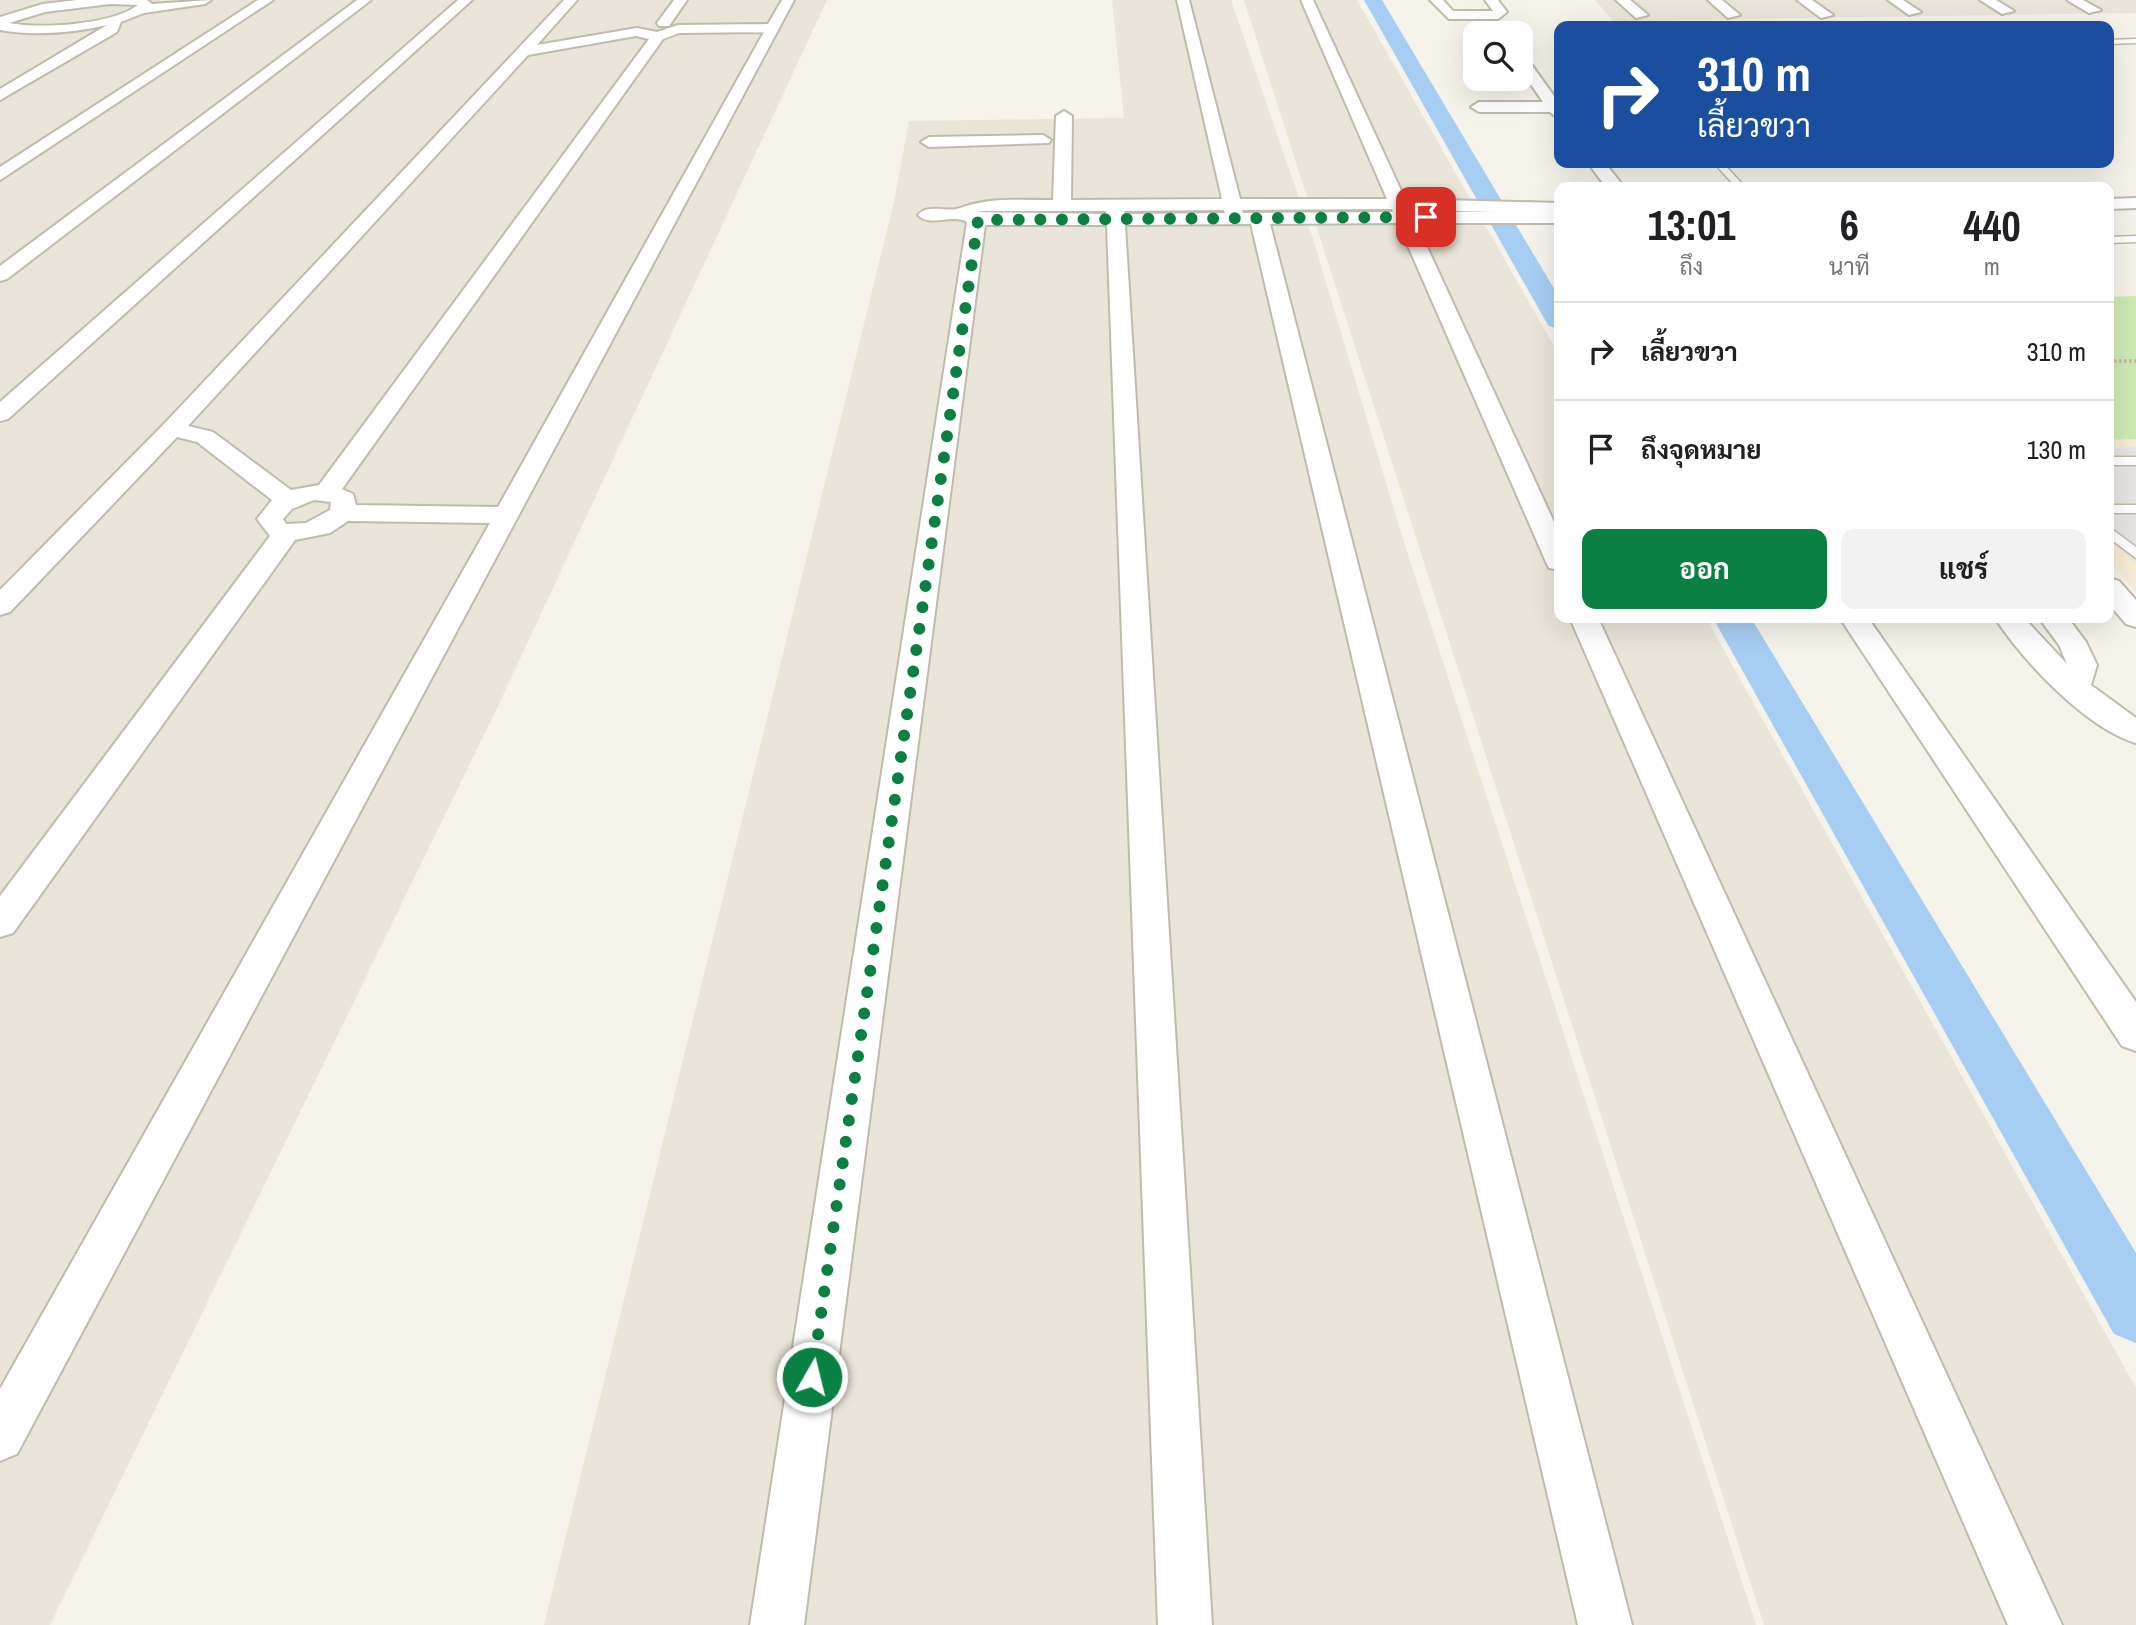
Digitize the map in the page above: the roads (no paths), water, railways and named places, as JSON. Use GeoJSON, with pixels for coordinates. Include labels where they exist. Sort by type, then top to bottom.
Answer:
{"type":"FeatureCollection","features":[{"type":"Feature","properties":{"kind":"street"},"geometry":{"type":"LineString","coordinates":[[3,25],[52,29],[115,19],[163,0]]}},
{"type":"Feature","properties":{"kind":"street"},"geometry":{"type":"LineString","coordinates":[[3,25],[77,3],[143,6],[205,0]]}},
{"type":"Feature","properties":{"kind":"street"},"geometry":{"type":"LineString","coordinates":[[0,175],[267,0]]}},
{"type":"Feature","properties":{"kind":"street"},"geometry":{"type":"LineString","coordinates":[[0,275],[365,0]]}},
{"type":"Feature","properties":{"kind":"street"},"geometry":{"type":"LineString","coordinates":[[0,414],[466,0]]}},
{"type":"Feature","properties":{"kind":"street"},"geometry":{"type":"LineString","coordinates":[[0,606],[172,429],[571,0]]}},
{"type":"Feature","properties":{"kind":"street"},"geometry":{"type":"LineString","coordinates":[[289,500],[280,506],[270,519],[278,530],[287,532],[312,530],[335,503],[681,0]]}},
{"type":"Feature","properties":{"kind":"street"},"geometry":{"type":"LineString","coordinates":[[0,1437],[788,0]]}},
{"type":"Feature","properties":{"kind":"street"},"geometry":{"type":"LineString","coordinates":[[1183,0],[1242,214],[1605,1625]]}},
{"type":"Feature","properties":{"kind":"street"},"geometry":{"type":"LineString","coordinates":[[1307,0],[1554,551]]}},
{"type":"Feature","properties":{"kind":"street"},"geometry":{"type":"LineString","coordinates":[[1436,0],[1449,15],[1492,17],[1500,12],[1491,0]]}},
{"type":"Feature","properties":{"kind":"street"},"geometry":{"type":"LineString","coordinates":[[1622,0],[1641,15]]}},
{"type":"Feature","properties":{"kind":"street"},"geometry":{"type":"LineString","coordinates":[[1714,0],[1734,15]]}},
{"type":"Feature","properties":{"kind":"street"},"geometry":{"type":"LineString","coordinates":[[1803,0],[1826,15]]}},
{"type":"Feature","properties":{"kind":"street"},"geometry":{"type":"LineString","coordinates":[[1894,0],[1914,12]]}},
{"type":"Feature","properties":{"kind":"street"},"geometry":{"type":"LineString","coordinates":[[1986,0],[2007,10]]}},
{"type":"Feature","properties":{"kind":"street"},"geometry":{"type":"LineString","coordinates":[[2073,0],[2094,10]]}},
{"type":"Feature","properties":{"kind":"street"},"geometry":{"type":"LineString","coordinates":[[1492,17],[1495,21]]}},
{"type":"Feature","properties":{"kind":"street"},"geometry":{"type":"LineString","coordinates":[[0,95],[112,29],[115,19]]}},
{"type":"Feature","properties":{"kind":"street"},"geometry":{"type":"LineString","coordinates":[[524,51],[637,32],[644,26],[661,29],[771,28]]}},
{"type":"Feature","properties":{"kind":"street"},"geometry":{"type":"LineString","coordinates":[[1533,77],[1554,107]]}},
{"type":"Feature","properties":{"kind":"street"},"geometry":{"type":"LineString","coordinates":[[1479,107],[1554,111]]}},
{"type":"Feature","properties":{"kind":"street"},"geometry":{"type":"LineString","coordinates":[[1062,206],[1064,116]]}},
{"type":"Feature","properties":{"kind":"street"},"geometry":{"type":"LineString","coordinates":[[1041,159],[1045,118]]}},
{"type":"Feature","properties":{"kind":"street"},"geometry":{"type":"LineString","coordinates":[[929,142],[1043,140]]}},
{"type":"Feature","properties":{"kind":"street"},"geometry":{"type":"LineString","coordinates":[[1600,168],[1611,182]]}},
{"type":"Feature","properties":{"kind":"street"},"geometry":{"type":"LineString","coordinates":[[1039,206],[1040,183]]}},
{"type":"Feature","properties":{"kind":"street"},"geometry":{"type":"LineString","coordinates":[[2114,204],[2136,203]]}},
{"type":"Feature","properties":{"kind":"street"},"geometry":{"type":"LineString","coordinates":[[777,1625],[971,208],[1062,206],[1115,212]]}},
{"type":"Feature","properties":{"kind":"street"},"geometry":{"type":"LineString","coordinates":[[1242,214],[1403,211]]}},
{"type":"Feature","properties":{"kind":"street"},"geometry":{"type":"LineString","coordinates":[[1115,212],[1185,1625]]}},
{"type":"Feature","properties":{"kind":"street"},"geometry":{"type":"LineString","coordinates":[[927,215],[1115,212],[1554,212]]}},
{"type":"Feature","properties":{"kind":"street"},"geometry":{"type":"LineString","coordinates":[[172,429],[205,437],[289,500],[507,515]]}},
{"type":"Feature","properties":{"kind":"street"},"geometry":{"type":"LineString","coordinates":[[0,923],[287,532]]}},
{"type":"Feature","properties":{"kind":"street"},"geometry":{"type":"LineString","coordinates":[[2114,593],[2136,618]]}},
{"type":"Feature","properties":{"kind":"street"},"geometry":{"type":"LineString","coordinates":[[1586,623],[2035,1625]]}},
{"type":"Feature","properties":{"kind":"street"},"geometry":{"type":"LineString","coordinates":[[1857,623],[2136,1034]]}},
{"type":"Feature","properties":{"kind":"street"},"geometry":{"type":"LineString","coordinates":[[2014,623],[2075,687],[2117,723],[2136,732]]}},
{"type":"Feature","properties":{"kind":"street"},"geometry":{"type":"LineString","coordinates":[[2057,623],[2072,642],[2082,665],[2075,687]]}},
{"type":"Feature","properties":{"kind":"lane"},"geometry":{"type":"LineString","coordinates":[[2114,42],[2136,41]]}},
{"type":"Feature","properties":{"kind":"lane"},"geometry":{"type":"LineString","coordinates":[[1723,168],[1736,182]]}},
{"type":"Feature","properties":{"kind":"lane"},"geometry":{"type":"LineString","coordinates":[[2114,240],[2136,239]]}},
{"type":"Feature","properties":{"kind":"lane"},"geometry":{"type":"LineString","coordinates":[[2114,461],[2136,461]]}},
{"type":"Feature","properties":{"kind":"lane"},"geometry":{"type":"LineString","coordinates":[[2114,509],[2136,509]]}},
{"type":"Feature","properties":{"kind":"lane"},"geometry":{"type":"LineString","coordinates":[[2114,535],[2136,554]]}},
{"type":"Feature","properties":{"kind":"waterway"},"geometry":{"type":"LineString","coordinates":[[1373,0],[1554,311]]}},
{"type":"Feature","properties":{"kind":"waterway"},"geometry":{"type":"LineString","coordinates":[[1735,623],[2136,1312]]}}]}
